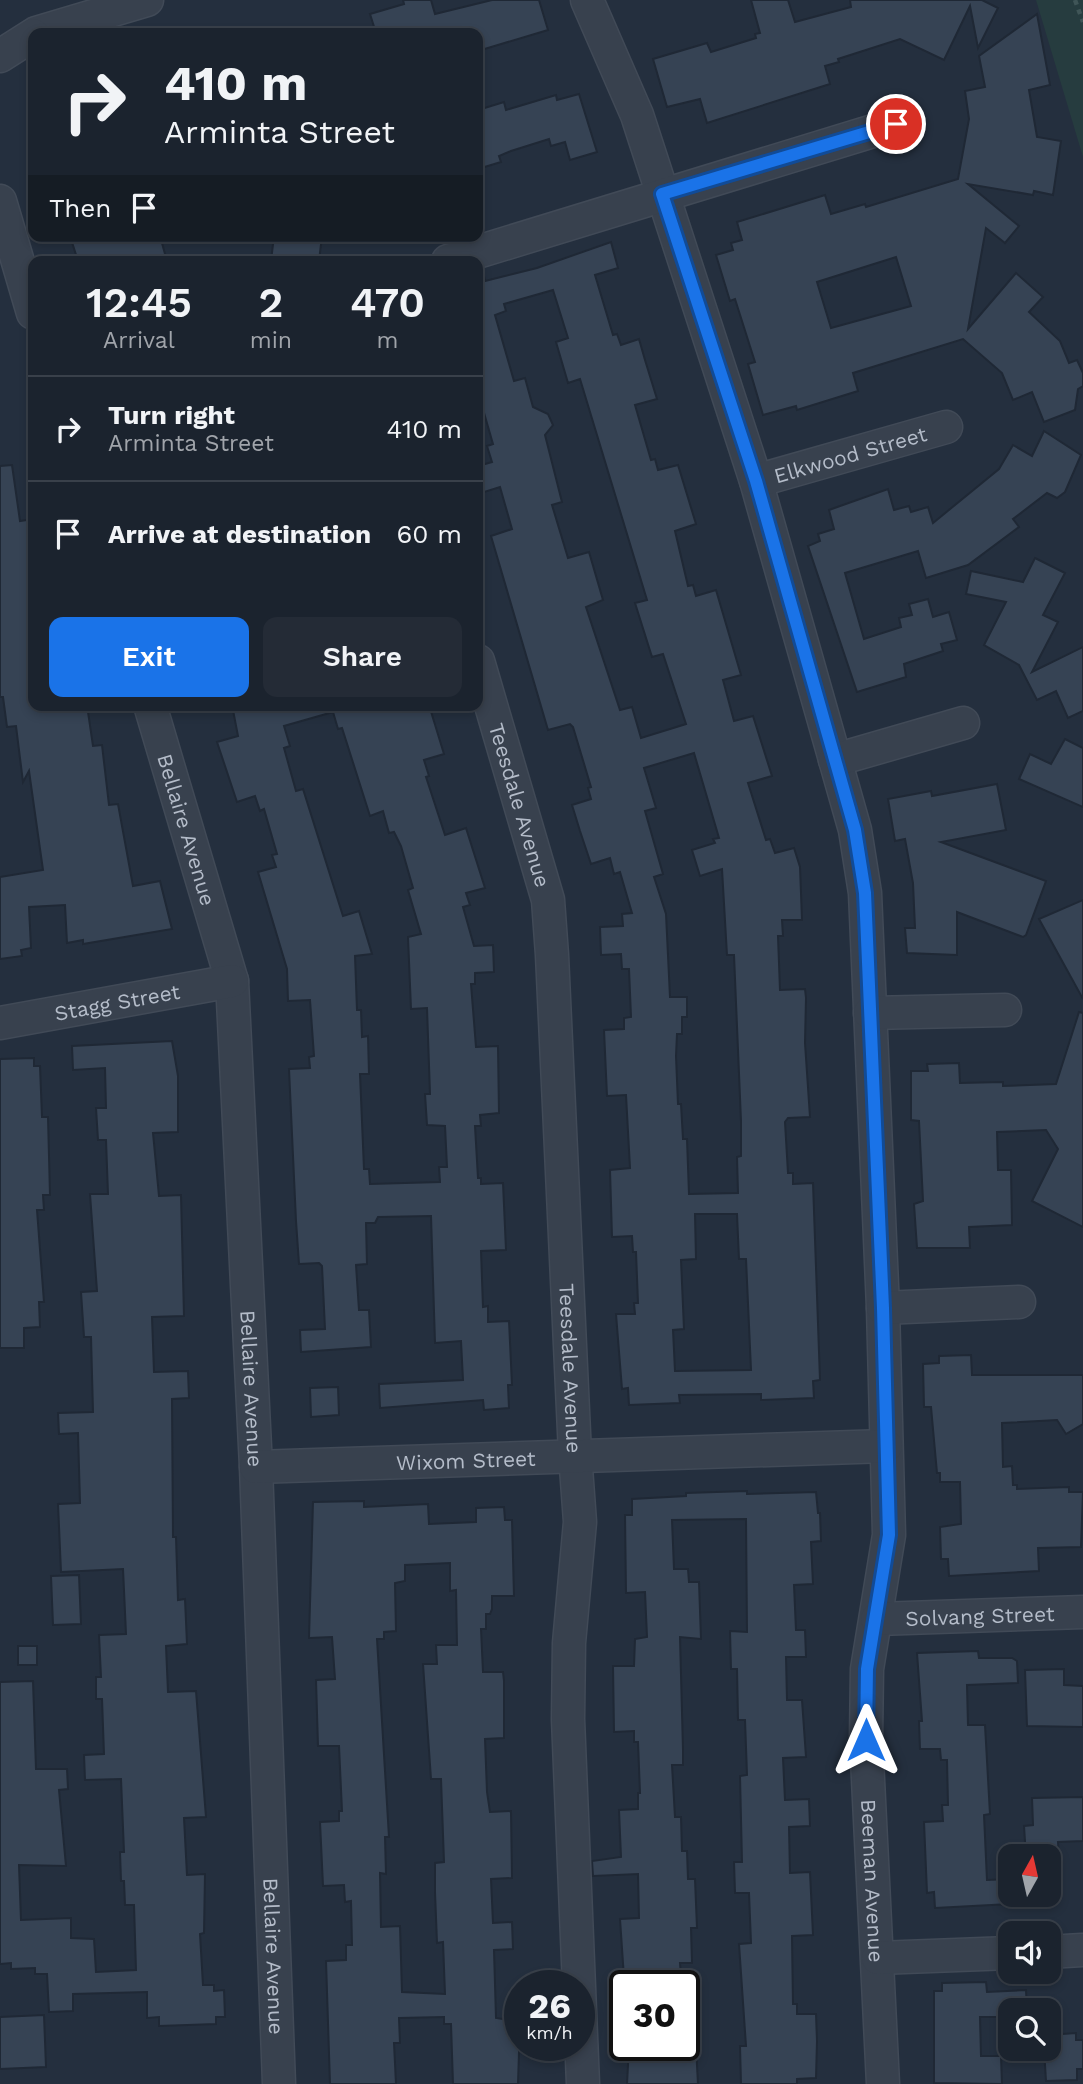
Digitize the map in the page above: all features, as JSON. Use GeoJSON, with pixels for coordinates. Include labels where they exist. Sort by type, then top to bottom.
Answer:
{"type":"FeatureCollection","features":[{"type":"Feature","properties":{"kind":"street"},"geometry":{"type":"LineString","coordinates":[[55,28],[147,0]]}},
{"type":"Feature","properties":{"kind":"street","name":"Beeman Avenue"},"geometry":{"type":"LineString","coordinates":[[587,0],[637,115],[756,481],[855,830],[865,893],[883,1308],[889,1535],[867,1669],[866,1740],[883,2084]]}},
{"type":"Feature","properties":{"kind":"street"},"geometry":{"type":"LineString","coordinates":[[0,55],[28,38]]}},
{"type":"Feature","properties":{"kind":"street"},"geometry":{"type":"LineString","coordinates":[[464,256],[896,124]]}},
{"type":"Feature","properties":{"kind":"street"},"geometry":{"type":"LineString","coordinates":[[0,201],[28,296]]}},
{"type":"Feature","properties":{"kind":"street","name":"Elkwood Street"},"geometry":{"type":"LineString","coordinates":[[756,481],[946,427]]}},
{"type":"Feature","properties":{"kind":"street","name":"Teesdale Avenue"},"geometry":{"type":"LineString","coordinates":[[483,678],[548,900],[580,1522],[569,1643],[568,1719],[583,2084]]}},
{"type":"Feature","properties":{"kind":"street","name":"Bellaire Avenue"},"geometry":{"type":"LineString","coordinates":[[152,711],[232,981],[256,1467],[279,2084]]}},
{"type":"Feature","properties":{"kind":"street"},"geometry":{"type":"LineString","coordinates":[[835,760],[963,723]]}},
{"type":"Feature","properties":{"kind":"street","name":"Stagg Street"},"geometry":{"type":"LineString","coordinates":[[0,1023],[232,981]]}},
{"type":"Feature","properties":{"kind":"street"},"geometry":{"type":"LineString","coordinates":[[870,1013],[1005,1010]]}},
{"type":"Feature","properties":{"kind":"street"},"geometry":{"type":"LineString","coordinates":[[883,1308],[1019,1302]]}},
{"type":"Feature","properties":{"kind":"street","name":"Wixom Street"},"geometry":{"type":"LineString","coordinates":[[256,1467],[575,1454],[886,1446]]}},
{"type":"Feature","properties":{"kind":"street","name":"Solvang Street"},"geometry":{"type":"LineString","coordinates":[[877,1619],[1083,1612]]}},
{"type":"Feature","properties":{"kind":"street"},"geometry":{"type":"LineString","coordinates":[[1061,1951],[1082,1950]]}},
{"type":"Feature","properties":{"kind":"street"},"geometry":{"type":"LineString","coordinates":[[878,1958],[998,1953]]}},
{"type":"Feature","properties":{"kind":"path"},"geometry":{"type":"LineString","coordinates":[[1075,0],[1083,22]]}},
{"type":"Feature","properties":{"kind":"green space"},"geometry":{"type":"Polygon","coordinates":[[[1036,0],[1083,0],[1083,157],[1036,0]]]}},
{"type":"Feature","properties":{"kind":"building"},"geometry":{"type":"Polygon","coordinates":[[[403,0],[431,0],[435,14],[492,0],[539,0],[548,30],[483,50],[483,28],[374,28],[370,14],[404,4],[403,0]]]}},
{"type":"Feature","properties":{"kind":"building"},"geometry":{"type":"Polygon","coordinates":[[[751,0],[788,0],[795,22],[851,7],[850,0],[982,0],[998,8],[978,48],[970,6],[944,60],[900,39],[838,59],[839,62],[825,66],[830,84],[707,123],[700,99],[667,107],[653,59],[707,43],[711,52],[756,38],[755,34],[760,33],[751,0]]]}},
{"type":"Feature","properties":{"kind":"building"},"geometry":{"type":"Polygon","coordinates":[[[1037,14],[1050,85],[1029,90],[1037,137],[1061,141],[1053,195],[1034,191],[1033,195],[968,184],[1019,226],[1005,243],[986,228],[968,329],[1016,273],[1043,297],[1029,312],[1060,341],[1069,363],[1077,360],[1083,373],[1083,386],[1078,389],[1075,410],[1044,422],[1032,392],[1013,400],[1002,373],[963,339],[853,373],[858,391],[797,410],[796,406],[763,415],[748,364],[755,362],[735,299],[730,301],[716,255],[733,250],[731,243],[742,240],[737,222],[825,195],[831,214],[865,204],[866,207],[958,179],[969,119],[965,91],[985,87],[979,56],[1037,14]],[[896,257],[817,282],[831,328],[911,306],[896,257]]]}},
{"type":"Feature","properties":{"kind":"building"},"geometry":{"type":"Polygon","coordinates":[[[579,94],[597,152],[570,160],[565,142],[551,146],[549,139],[499,156],[501,162],[483,167],[483,108],[504,102],[506,110],[556,95],[557,100],[579,94]]]}},
{"type":"Feature","properties":{"kind":"building"},"geometry":{"type":"Polygon","coordinates":[[[72,242],[162,242],[166,256],[76,256],[72,242]]]}},
{"type":"Feature","properties":{"kind":"building"},"geometry":{"type":"Polygon","coordinates":[[[273,242],[321,242],[320,256],[272,256],[273,242]]]}},
{"type":"Feature","properties":{"kind":"building"},"geometry":{"type":"Polygon","coordinates":[[[611,242],[618,268],[595,275],[613,335],[617,334],[621,345],[639,339],[657,399],[635,405],[651,460],[655,459],[658,470],[678,465],[696,524],[675,531],[688,586],[693,585],[696,596],[716,590],[741,675],[723,680],[734,721],[753,716],[772,776],[748,783],[766,840],[770,839],[775,853],[794,848],[800,867],[802,920],[782,920],[783,936],[778,936],[780,990],[805,989],[806,998],[805,1043],[810,1117],[788,1118],[785,1122],[788,1173],[793,1173],[793,1184],[813,1183],[820,1380],[813,1381],[814,1398],[761,1400],[761,1394],[679,1395],[680,1403],[629,1405],[628,1388],[622,1389],[616,1314],[635,1314],[634,1303],[638,1303],[636,1252],[633,1252],[632,1236],[612,1237],[610,1170],[630,1168],[626,1095],[607,1096],[604,1030],[624,1029],[624,1018],[631,1017],[629,969],[622,969],[621,954],[601,955],[600,927],[623,926],[622,914],[632,913],[620,872],[614,874],[610,858],[591,864],[572,805],[591,799],[588,788],[591,787],[573,727],[570,724],[548,730],[491,536],[512,529],[500,487],[483,492],[483,465],[492,462],[487,446],[493,444],[483,409],[483,276],[485,281],[537,268],[611,242]],[[553,290],[504,304],[506,311],[495,315],[514,381],[525,378],[533,407],[548,414],[553,425],[545,435],[562,502],[552,505],[568,558],[589,552],[603,600],[586,607],[620,710],[632,707],[641,738],[686,724],[663,654],[652,657],[635,603],[647,600],[580,379],[568,383],[556,342],[568,338],[553,290]],[[694,753],[644,768],[656,808],[645,811],[663,874],[654,877],[666,914],[670,997],[687,997],[687,1017],[682,1017],[682,1034],[677,1034],[676,1056],[678,1104],[681,1104],[683,1139],[687,1139],[689,1194],[738,1193],[737,1157],[741,1156],[741,1121],[734,955],[727,955],[722,869],[700,876],[692,850],[715,843],[713,839],[719,838],[694,753]],[[695,1214],[696,1259],[681,1260],[684,1329],[673,1330],[675,1371],[751,1370],[746,1259],[739,1259],[737,1214],[695,1214]]]}},
{"type":"Feature","properties":{"kind":"building"},"geometry":{"type":"Polygon","coordinates":[[[1044,431],[1081,455],[1065,492],[1057,498],[1047,493],[1013,519],[1019,527],[968,565],[926,578],[918,551],[845,573],[864,639],[901,627],[899,618],[912,615],[909,604],[928,599],[933,617],[949,612],[957,640],[941,644],[943,651],[904,664],[906,677],[857,692],[808,546],[820,541],[818,534],[834,529],[829,510],[888,489],[894,510],[909,506],[911,512],[928,507],[933,523],[999,469],[1013,445],[1032,456],[1044,431]]]}},
{"type":"Feature","properties":{"kind":"building"},"geometry":{"type":"Polygon","coordinates":[[[12,465],[20,521],[28,520],[28,711],[88,711],[93,746],[102,745],[109,805],[118,804],[133,886],[160,881],[172,929],[83,944],[83,940],[67,943],[65,905],[29,907],[31,948],[21,950],[22,956],[0,959],[0,877],[43,870],[29,771],[23,782],[16,726],[7,727],[3,697],[0,697],[0,466],[12,465]]]}},
{"type":"Feature","properties":{"kind":"building"},"geometry":{"type":"Polygon","coordinates":[[[1035,558],[1065,573],[1043,615],[1058,622],[1032,672],[1083,647],[1083,711],[1068,718],[1056,691],[1037,700],[1019,665],[984,645],[1006,602],[966,594],[971,571],[1023,582],[1035,558]]]}},
{"type":"Feature","properties":{"kind":"building"},"geometry":{"type":"Polygon","coordinates":[[[233,711],[431,711],[444,754],[424,760],[429,776],[426,777],[445,835],[466,828],[485,888],[466,893],[470,905],[463,907],[474,946],[493,945],[494,972],[475,973],[475,984],[471,984],[476,1047],[498,1046],[499,1113],[480,1115],[481,1126],[475,1126],[478,1178],[481,1178],[481,1184],[503,1183],[506,1250],[481,1251],[483,1307],[488,1306],[488,1322],[509,1321],[512,1385],[508,1385],[509,1408],[484,1410],[483,1400],[380,1408],[379,1384],[463,1380],[461,1341],[435,1343],[431,1216],[378,1217],[375,1223],[366,1223],[367,1264],[356,1265],[359,1310],[369,1310],[371,1347],[301,1352],[300,1330],[325,1329],[322,1266],[319,1263],[299,1264],[289,1069],[310,1068],[309,1057],[314,1056],[310,1000],[288,1001],[287,969],[258,872],[276,867],[272,855],[277,854],[264,809],[260,811],[255,796],[237,802],[217,742],[238,736],[233,711]],[[333,712],[284,726],[290,746],[284,748],[296,791],[303,789],[343,916],[359,911],[372,954],[355,956],[357,1010],[361,1010],[362,1037],[368,1036],[369,1074],[360,1074],[364,1169],[369,1169],[370,1184],[440,1182],[439,1167],[447,1167],[445,1126],[427,1125],[425,1094],[430,1094],[427,1008],[411,1009],[408,937],[421,934],[408,890],[413,888],[401,846],[394,832],[389,833],[383,811],[370,816],[342,728],[338,729],[333,712]]]}},
{"type":"Feature","properties":{"kind":"building"},"geometry":{"type":"Polygon","coordinates":[[[1065,739],[1083,748],[1083,807],[1019,779],[1030,754],[1051,764],[1065,739]]]}},
{"type":"Feature","properties":{"kind":"building"},"geometry":{"type":"Polygon","coordinates":[[[997,784],[1006,830],[941,842],[1046,881],[1026,935],[1023,937],[957,912],[957,955],[907,953],[905,928],[915,928],[913,883],[905,839],[895,841],[888,799],[931,791],[932,796],[997,784]]]}},
{"type":"Feature","properties":{"kind":"building"},"geometry":{"type":"Polygon","coordinates":[[[1083,900],[1083,999],[1039,919],[1083,900]]]}},
{"type":"Feature","properties":{"kind":"building"},"geometry":{"type":"Polygon","coordinates":[[[1079,1012],[1083,1013],[1083,1227],[1032,1201],[1058,1149],[1046,1130],[997,1132],[998,1170],[1011,1170],[1012,1225],[969,1227],[970,1248],[917,1248],[914,1204],[923,1201],[919,1121],[911,1120],[911,1071],[928,1071],[927,1064],[959,1063],[960,1083],[1003,1082],[1003,1086],[1056,1084],[1079,1012]]]}},
{"type":"Feature","properties":{"kind":"building"},"geometry":{"type":"Polygon","coordinates":[[[172,1041],[178,1076],[178,1132],[153,1133],[159,1196],[181,1195],[184,1316],[152,1317],[154,1372],[188,1371],[189,1398],[172,1399],[173,1537],[176,1537],[178,1600],[185,1599],[187,1644],[166,1646],[168,1692],[196,1691],[206,1817],[184,1818],[187,1875],[205,1874],[204,1933],[200,1934],[203,1985],[214,1985],[214,1991],[224,1990],[225,2017],[216,2017],[216,2024],[159,2026],[159,2017],[147,2018],[147,1992],[73,1994],[73,2011],[49,2012],[47,1974],[35,1974],[35,1968],[11,1969],[11,1963],[0,1964],[0,1682],[33,1681],[36,1769],[67,1769],[68,1789],[59,1790],[66,1866],[19,1865],[21,1920],[71,1918],[71,1938],[94,1939],[96,1972],[136,1970],[134,1905],[125,1905],[124,1881],[121,1881],[120,1852],[124,1852],[121,1779],[85,1780],[84,1755],[104,1754],[102,1699],[96,1699],[96,1677],[101,1677],[99,1635],[126,1634],[123,1569],[61,1572],[58,1504],[80,1503],[78,1433],[59,1434],[58,1413],[93,1412],[91,1337],[84,1337],[81,1292],[97,1291],[90,1194],[108,1194],[106,1140],[98,1140],[96,1108],[106,1108],[105,1068],[73,1070],[72,1046],[172,1041]]]}},
{"type":"Feature","properties":{"kind":"building"},"geometry":{"type":"Polygon","coordinates":[[[34,1058],[34,1066],[40,1066],[42,1117],[48,1117],[50,1195],[43,1195],[44,1210],[37,1210],[44,1302],[39,1302],[40,1327],[24,1328],[24,1348],[0,1348],[0,1059],[34,1058]]]}},
{"type":"Feature","properties":{"kind":"building"},"geometry":{"type":"Polygon","coordinates":[[[971,1355],[972,1375],[1083,1375],[1083,1424],[1066,1434],[1057,1420],[1002,1423],[1003,1467],[1012,1466],[1013,1485],[1017,1485],[1017,1489],[1069,1487],[1069,1492],[1083,1492],[1081,1547],[1038,1548],[1039,1571],[949,1576],[948,1559],[941,1559],[940,1527],[961,1524],[960,1482],[940,1482],[940,1473],[937,1473],[931,1407],[924,1407],[923,1364],[939,1363],[939,1356],[971,1355]]]}},
{"type":"Feature","properties":{"kind":"building"},"geometry":{"type":"Polygon","coordinates":[[[338,1387],[339,1415],[311,1417],[310,1388],[338,1387]]]}},
{"type":"Feature","properties":{"kind":"building"},"geometry":{"type":"Polygon","coordinates":[[[816,1492],[820,1513],[821,1541],[811,1542],[813,1584],[794,1585],[796,1630],[805,1630],[806,1657],[786,1657],[787,1700],[802,1700],[806,1757],[783,1758],[785,1800],[809,1799],[810,1826],[789,1827],[790,1873],[810,1872],[813,1935],[792,1936],[793,2004],[797,2004],[797,2014],[816,2014],[817,2041],[816,2078],[797,2079],[797,2084],[741,2084],[740,2046],[746,2046],[739,1944],[751,1943],[749,1893],[735,1893],[734,1862],[742,1862],[740,1776],[747,1775],[745,1720],[738,1720],[737,1669],[731,1669],[730,1631],[747,1632],[746,1519],[672,1520],[674,1569],[688,1569],[689,1582],[699,1582],[701,1639],[680,1637],[683,1765],[672,1765],[675,1817],[681,1817],[682,1851],[687,1851],[688,1879],[695,1879],[697,1928],[691,1928],[692,1963],[680,1963],[681,1970],[623,1970],[620,1919],[639,1918],[638,1874],[593,1876],[592,1861],[621,1857],[619,1810],[638,1809],[640,1793],[638,1742],[634,1742],[634,1731],[614,1732],[613,1666],[634,1666],[635,1639],[647,1637],[645,1592],[626,1593],[625,1515],[632,1515],[632,1499],[686,1496],[686,1493],[816,1492]]]}},
{"type":"Feature","properties":{"kind":"building"},"geometry":{"type":"Polygon","coordinates":[[[364,1501],[364,1507],[428,1504],[429,1524],[476,1522],[476,1508],[504,1507],[505,1520],[512,1520],[514,1596],[492,1596],[492,1609],[490,1614],[486,1614],[486,1629],[481,1629],[483,1672],[503,1672],[504,1681],[504,1738],[485,1739],[490,1812],[511,1811],[512,1878],[491,1879],[493,1923],[512,1922],[513,1949],[494,1950],[496,2018],[504,2019],[504,2061],[519,2061],[518,2084],[453,2084],[451,2024],[444,2024],[444,2017],[399,2018],[400,2043],[394,2043],[396,2084],[330,2084],[326,1961],[346,1960],[346,1945],[352,1945],[351,1901],[345,1902],[344,1885],[323,1886],[320,1822],[339,1821],[339,1811],[342,1811],[339,1746],[318,1746],[316,1680],[335,1679],[332,1637],[309,1638],[313,1502],[364,1501]],[[450,1563],[405,1565],[405,1581],[395,1583],[396,1631],[384,1632],[384,1639],[377,1639],[389,1837],[385,1837],[386,1874],[380,1873],[381,1927],[400,1926],[402,1992],[445,1994],[443,1942],[437,1943],[435,1892],[435,1863],[444,1862],[441,1779],[431,1779],[423,1664],[437,1664],[436,1645],[457,1645],[456,1590],[450,1591],[450,1563]]]}},
{"type":"Feature","properties":{"kind":"building"},"geometry":{"type":"Polygon","coordinates":[[[79,1575],[81,1624],[53,1625],[51,1576],[79,1575]]]}},
{"type":"Feature","properties":{"kind":"building"},"geometry":{"type":"Polygon","coordinates":[[[18,1646],[37,1646],[37,1665],[18,1665],[18,1646]]]}},
{"type":"Feature","properties":{"kind":"building"},"geometry":{"type":"Polygon","coordinates":[[[978,1651],[979,1658],[1012,1658],[1017,1661],[1018,1683],[967,1685],[968,1725],[985,1725],[990,1814],[984,1815],[987,1880],[998,1880],[998,1905],[935,1908],[934,1892],[927,1893],[924,1822],[943,1821],[942,1805],[948,1805],[947,1760],[941,1760],[940,1749],[920,1749],[919,1721],[922,1721],[917,1653],[978,1651]]]}},
{"type":"Feature","properties":{"kind":"building"},"geometry":{"type":"Polygon","coordinates":[[[1064,1669],[1064,1685],[1083,1686],[1083,1727],[1027,1726],[1025,1670],[1064,1669]]]}},
{"type":"Feature","properties":{"kind":"building"},"geometry":{"type":"Polygon","coordinates":[[[1083,1797],[1083,1841],[1025,1844],[1024,1826],[1033,1825],[1032,1798],[1083,1797]]]}},
{"type":"Feature","properties":{"kind":"building"},"geometry":{"type":"Polygon","coordinates":[[[986,1982],[987,1992],[1026,1990],[1026,1998],[998,1998],[998,2017],[980,2017],[981,2056],[998,2056],[998,2061],[1001,2061],[1002,2084],[934,2083],[934,1991],[942,1991],[942,1983],[986,1982]]]}},
{"type":"Feature","properties":{"kind":"building"},"geometry":{"type":"Polygon","coordinates":[[[44,2015],[46,2067],[0,2069],[0,2017],[44,2015]]]}},
{"type":"Feature","properties":{"kind":"building"},"geometry":{"type":"Polygon","coordinates":[[[1076,2033],[1076,2040],[1083,2040],[1083,2069],[1077,2069],[1077,2080],[1046,2081],[1045,2061],[1061,2061],[1061,2034],[1076,2033]]]}},
{"type":"Feature","properties":{"kind":"building"},"geometry":{"type":"Polygon","coordinates":[[[628,2061],[697,2061],[698,2084],[627,2084],[628,2061]]]}},
{"type":"Feature","properties":{"kind":"route"},"geometry":{"type":"LineString","coordinates":[[866,1740],[867,1669],[889,1535],[883,1308],[865,893],[855,830],[756,481],[662,194],[896,124]]}}]}
